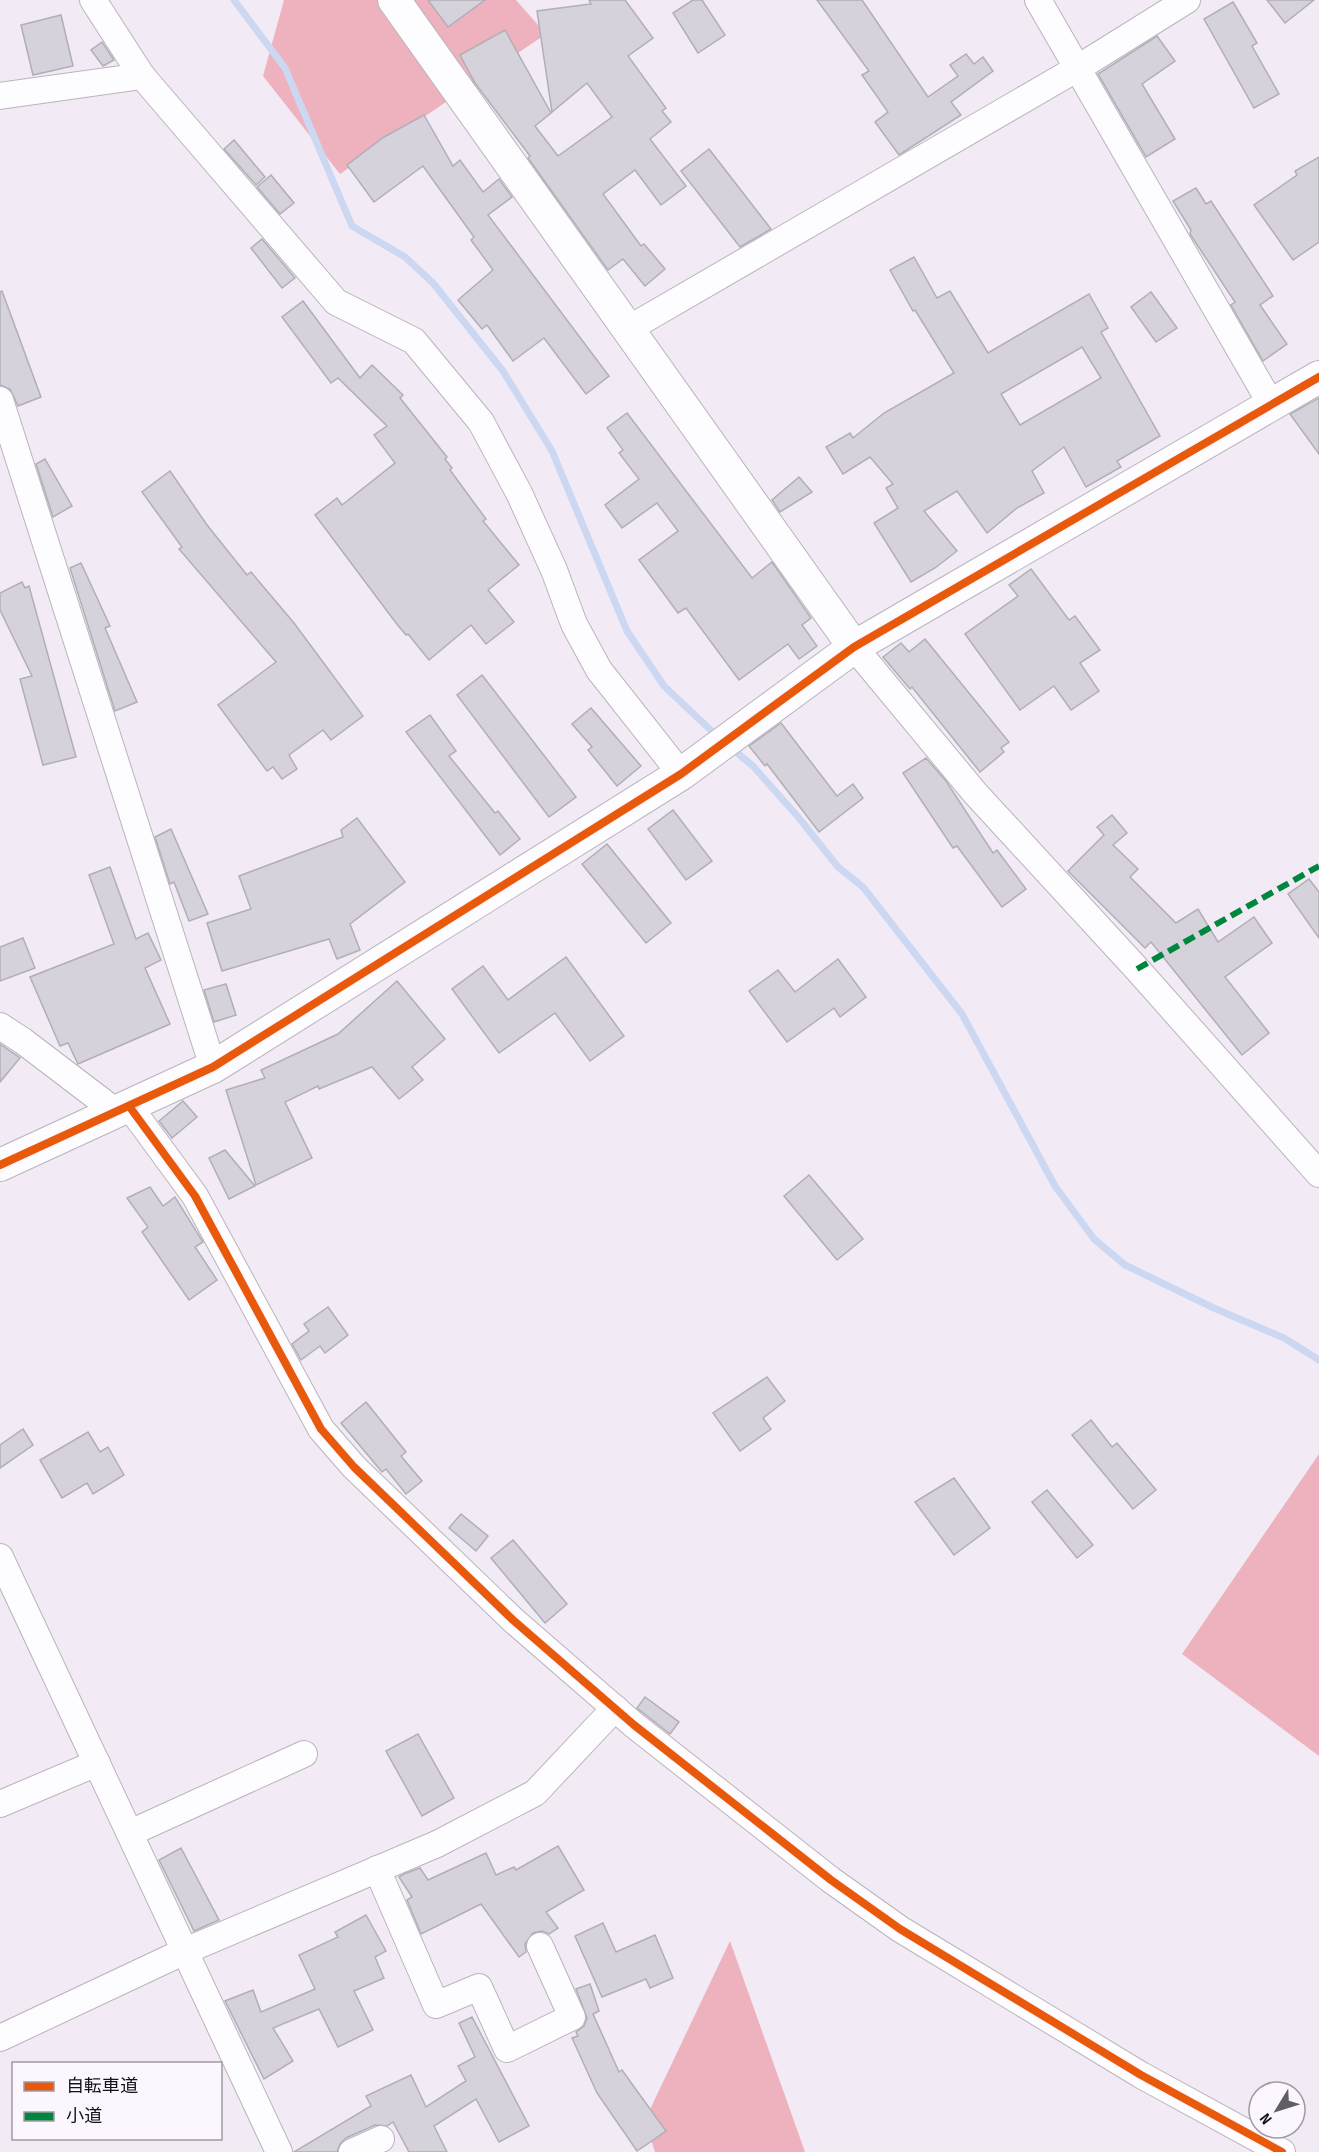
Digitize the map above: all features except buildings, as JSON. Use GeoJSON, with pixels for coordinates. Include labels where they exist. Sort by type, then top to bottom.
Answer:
{"type":"FeatureCollection","features":[{"type":"Feature","properties":{"kind":"street"},"geometry":{"type":"LineString","coordinates":[[93,0],[142,76],[336,302],[414,341],[481,422],[519,493],[554,570],[574,624],[599,670],[681,774]]}},
{"type":"Feature","properties":{"kind":"street"},"geometry":{"type":"LineString","coordinates":[[394,0],[630,328],[854,647],[975,793],[1137,969],[1319,1174]]}},
{"type":"Feature","properties":{"kind":"street"},"geometry":{"type":"LineString","coordinates":[[1038,0],[1271,404]]}},
{"type":"Feature","properties":{"kind":"street"},"geometry":{"type":"LineString","coordinates":[[630,328],[1078,68],[1187,0]]}},
{"type":"Feature","properties":{"kind":"street"},"geometry":{"type":"LineString","coordinates":[[0,96],[142,76]]}},
{"type":"Feature","properties":{"kind":"street"},"geometry":{"type":"LineString","coordinates":[[0,1165],[213,1067],[681,774],[854,647],[1319,378]]}},
{"type":"Feature","properties":{"kind":"street"},"geometry":{"type":"LineString","coordinates":[[0,400],[213,1067]]}},
{"type":"Feature","properties":{"kind":"street"},"geometry":{"type":"LineString","coordinates":[[0,1026],[122,1109],[195,1196],[321,1429],[354,1467],[513,1620],[615,1708],[831,1880],[900,1929],[1141,2075],[1282,2152]]}},
{"type":"Feature","properties":{"kind":"street"},"geometry":{"type":"LineString","coordinates":[[0,1557],[279,2152]]}},
{"type":"Feature","properties":{"kind":"street"},"geometry":{"type":"LineString","coordinates":[[0,2038],[185,1951],[437,1844],[535,1793],[615,1708]]}},
{"type":"Feature","properties":{"kind":"street"},"geometry":{"type":"LineString","coordinates":[[130,1833],[304,1754]]}},
{"type":"Feature","properties":{"kind":"street"},"geometry":{"type":"LineString","coordinates":[[0,1804],[97,1763]]}},
{"type":"Feature","properties":{"kind":"street"},"geometry":{"type":"LineString","coordinates":[[377,1869],[436,2005],[478,1987],[507,2049],[572,2017],[540,1946]]}},
{"type":"Feature","properties":{"kind":"street"},"geometry":{"type":"LineString","coordinates":[[352,2152],[381,2139]]}},
{"type":"Feature","properties":{"kind":"shaded area"},"geometry":{"type":"Polygon","coordinates":[[[284,0],[516,0],[546,34],[340,174],[263,76],[284,0]]]}},
{"type":"Feature","properties":{"kind":"shaded area"},"geometry":{"type":"Polygon","coordinates":[[[1319,1454],[1319,1756],[1182,1654],[1319,1454]]]}},
{"type":"Feature","properties":{"kind":"shaded area"},"geometry":{"type":"Polygon","coordinates":[[[730,1941],[805,2152],[655,2152],[645,2120],[730,1941]]]}},
{"type":"Feature","properties":{"kind":"waterway"},"geometry":{"type":"LineString","coordinates":[[234,0],[285,68],[352,226],[405,257],[433,283],[503,371],[552,451],[627,631],[664,686],[719,738]]}},
{"type":"Feature","properties":{"kind":"waterway"},"geometry":{"type":"LineString","coordinates":[[730,747],[753,766],[838,867],[863,887],[962,1014],[1055,1186],[1094,1239],[1125,1265],[1216,1309],[1284,1338],[1319,1360]]}},
{"type":"Feature","properties":{"kind":"marked path"},"geometry":{"type":"LineString","coordinates":[[1137,969],[1319,866]]}},
{"type":"Feature","properties":{"kind":"cycle path"},"geometry":{"type":"LineString","coordinates":[[0,1165],[213,1067],[681,774],[854,647],[1319,377]]}},
{"type":"Feature","properties":{"kind":"cycle path"},"geometry":{"type":"LineString","coordinates":[[129,1106],[195,1196],[321,1429],[354,1467],[513,1620],[634,1725],[831,1880],[900,1929],[1141,2075],[1282,2152]]}}]}
